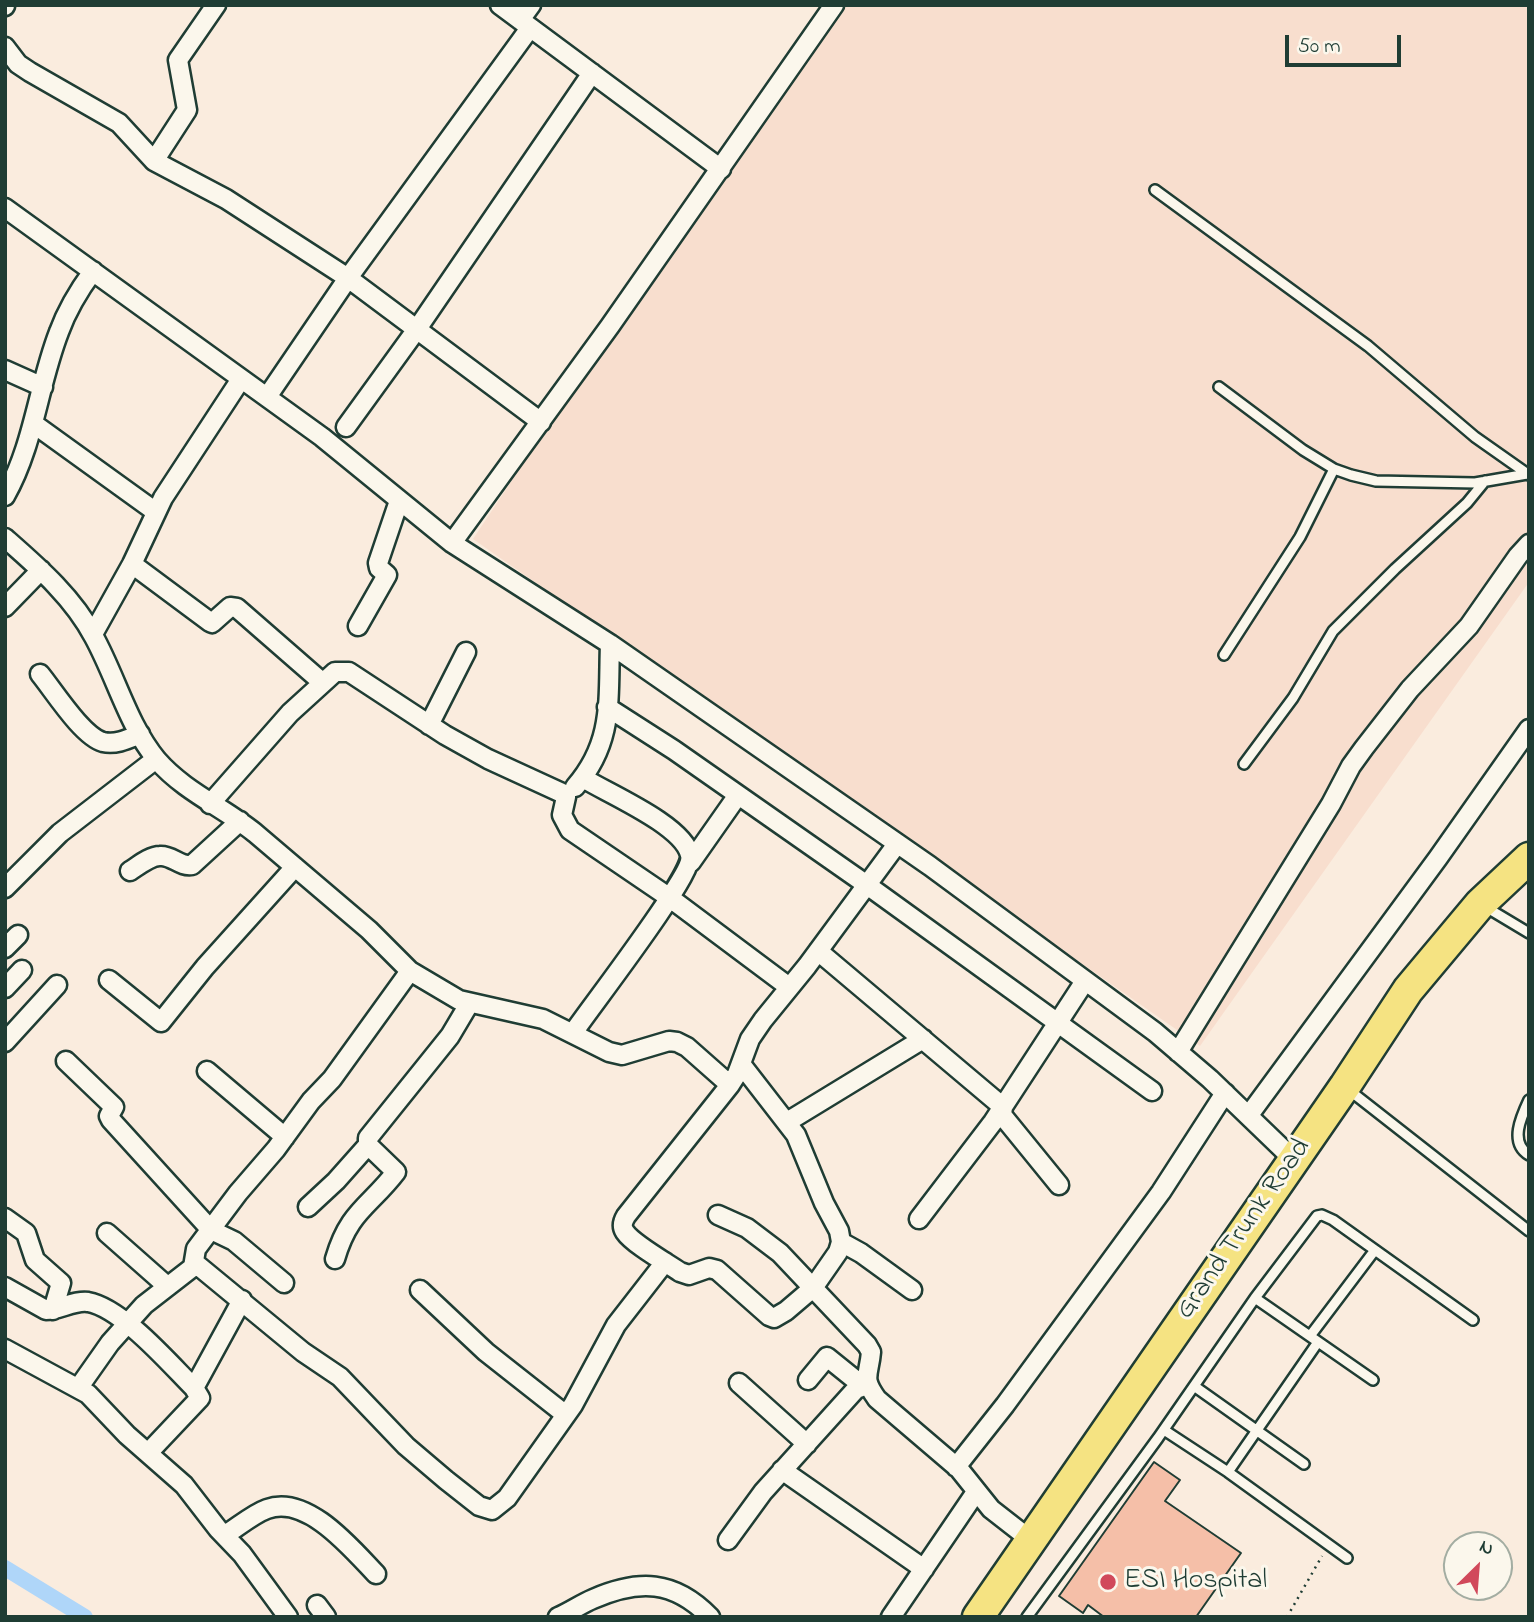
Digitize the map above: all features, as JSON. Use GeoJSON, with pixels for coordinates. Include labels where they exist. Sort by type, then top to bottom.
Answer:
{"type":"FeatureCollection","features":[{"type":"Feature","properties":{"kind":"main road","name":"Grand Trunk Road"},"geometry":{"type":"LineString","coordinates":[[978,1617],[1345,1086],[1408,990],[1480,904],[1529,859]]}},
{"type":"Feature","properties":{"kind":"street"},"geometry":{"type":"LineString","coordinates":[[154,161],[187,110],[178,60],[216,5]]}},
{"type":"Feature","properties":{"kind":"street"},"geometry":{"type":"LineString","coordinates":[[500,5],[721,169]]}},
{"type":"Feature","properties":{"kind":"street"},"geometry":{"type":"LineString","coordinates":[[267,397],[525,24],[531,5]]}},
{"type":"Feature","properties":{"kind":"street"},"geometry":{"type":"LineString","coordinates":[[452,543],[721,169],[834,5]]}},
{"type":"Feature","properties":{"kind":"street"},"geometry":{"type":"LineString","coordinates":[[5,47],[18,64],[119,123],[154,161],[226,199],[348,278],[541,422]]}},
{"type":"Feature","properties":{"kind":"street"},"geometry":{"type":"LineString","coordinates":[[346,427],[592,73]]}},
{"type":"Feature","properties":{"kind":"street"},"geometry":{"type":"LineString","coordinates":[[5,208],[322,437],[452,543],[610,644],[897,844],[1085,981],[1178,1052],[1249,1115],[1293,1159]]}},
{"type":"Feature","properties":{"kind":"street"},"geometry":{"type":"LineString","coordinates":[[5,496],[34,424],[60,331],[78,293],[93,271]]}},
{"type":"Feature","properties":{"kind":"street"},"geometry":{"type":"LineString","coordinates":[[5,370],[43,387]]}},
{"type":"Feature","properties":{"kind":"street"},"geometry":{"type":"LineString","coordinates":[[93,634],[132,564],[163,498],[241,379]]}},
{"type":"Feature","properties":{"kind":"street"},"geometry":{"type":"LineString","coordinates":[[34,424],[156,512]]}},
{"type":"Feature","properties":{"kind":"street"},"geometry":{"type":"LineString","coordinates":[[358,626],[387,575],[379,568],[378,563],[399,501]]}},
{"type":"Feature","properties":{"kind":"street"},"geometry":{"type":"LineString","coordinates":[[5,538],[60,590],[93,634],[140,734],[156,759],[190,791],[240,821],[369,930],[410,971],[469,1004],[512,1010],[543,1019],[609,1052],[622,1055],[668,1041],[677,1042],[687,1047],[730,1085]]}},
{"type":"Feature","properties":{"kind":"street"},"geometry":{"type":"LineString","coordinates":[[1178,1052],[1331,804],[1351,766],[1410,689],[1469,626],[1529,544]]}},
{"type":"Feature","properties":{"kind":"street"},"geometry":{"type":"LineString","coordinates":[[132,564],[210,622],[230,607],[237,608],[323,683]]}},
{"type":"Feature","properties":{"kind":"street"},"geometry":{"type":"LineString","coordinates":[[5,607],[41,570]]}},
{"type":"Feature","properties":{"kind":"street"},"geometry":{"type":"LineString","coordinates":[[610,644],[603,740],[596,758],[566,797],[562,815],[570,830],[670,898],[789,987]]}},
{"type":"Feature","properties":{"kind":"street"},"geometry":{"type":"LineString","coordinates":[[429,725],[466,652]]}},
{"type":"Feature","properties":{"kind":"street"},"geometry":{"type":"LineString","coordinates":[[211,804],[282,722],[335,672],[349,672],[429,725],[488,759],[555,789],[566,797]]}},
{"type":"Feature","properties":{"kind":"street"},"geometry":{"type":"LineString","coordinates":[[40,674],[90,735],[112,743],[140,734]]}},
{"type":"Feature","properties":{"kind":"street"},"geometry":{"type":"LineString","coordinates":[[607,708],[867,885],[1152,1091]]}},
{"type":"Feature","properties":{"kind":"street"},"geometry":{"type":"LineString","coordinates":[[1249,1115],[1529,729]]}},
{"type":"Feature","properties":{"kind":"street"},"geometry":{"type":"LineString","coordinates":[[5,888],[60,834],[156,759]]}},
{"type":"Feature","properties":{"kind":"street"},"geometry":{"type":"LineString","coordinates":[[583,778],[670,828],[690,853],[691,862]]}},
{"type":"Feature","properties":{"kind":"street"},"geometry":{"type":"LineString","coordinates":[[573,1033],[670,898],[691,862],[738,795]]}},
{"type":"Feature","properties":{"kind":"street"},"geometry":{"type":"LineString","coordinates":[[130,871],[152,858],[162,856],[184,866],[192,865],[240,821]]}},
{"type":"Feature","properties":{"kind":"street"},"geometry":{"type":"LineString","coordinates":[[741,1064],[796,1135],[824,1203],[839,1230],[841,1242],[838,1252],[813,1288],[774,1318],[718,1270],[709,1268],[689,1275],[665,1262],[624,1231],[622,1223],[730,1085],[750,1039],[897,844]]}},
{"type":"Feature","properties":{"kind":"street"},"geometry":{"type":"LineString","coordinates":[[109,980],[161,1022],[205,967],[295,867]]}},
{"type":"Feature","properties":{"kind":"street"},"geometry":{"type":"LineString","coordinates":[[818,951],[1003,1107]]}},
{"type":"Feature","properties":{"kind":"street"},"geometry":{"type":"LineString","coordinates":[[5,988],[22,970]]}},
{"type":"Feature","properties":{"kind":"street"},"geometry":{"type":"LineString","coordinates":[[79,1387],[110,1343],[144,1305],[189,1272],[195,1264],[194,1252],[311,1101],[340,1069],[410,971]]}},
{"type":"Feature","properties":{"kind":"street"},"geometry":{"type":"LineString","coordinates":[[919,1219],[1003,1107],[1085,981]]}},
{"type":"Feature","properties":{"kind":"street"},"geometry":{"type":"LineString","coordinates":[[5,1042],[57,985]]}},
{"type":"Feature","properties":{"kind":"street"},"geometry":{"type":"LineString","coordinates":[[308,1207],[337,1181],[368,1145],[368,1138],[450,1036],[469,1004]]}},
{"type":"Feature","properties":{"kind":"street"},"geometry":{"type":"LineString","coordinates":[[787,1122],[923,1040]]}},
{"type":"Feature","properties":{"kind":"street"},"geometry":{"type":"LineString","coordinates":[[66,1061],[114,1107],[109,1116],[111,1119],[211,1230],[234,1241],[284,1283]]}},
{"type":"Feature","properties":{"kind":"street"},"geometry":{"type":"LineString","coordinates":[[207,1071],[285,1137]]}},
{"type":"Feature","properties":{"kind":"street"},"geometry":{"type":"LineString","coordinates":[[956,1467],[1005,1405],[1161,1192],[1225,1093]]}},
{"type":"Feature","properties":{"kind":"street"},"geometry":{"type":"LineString","coordinates":[[1003,1107],[1002,1115],[1059,1185]]}},
{"type":"Feature","properties":{"kind":"street"},"geometry":{"type":"LineString","coordinates":[[335,1259],[352,1219],[396,1172],[368,1145]]}},
{"type":"Feature","properties":{"kind":"street"},"geometry":{"type":"LineString","coordinates":[[718,1214],[747,1228],[780,1253],[867,1345],[871,1352],[866,1382],[877,1399],[956,1467],[991,1510],[1032,1541]]}},
{"type":"Feature","properties":{"kind":"street"},"geometry":{"type":"LineString","coordinates":[[5,1218],[26,1233],[34,1260],[61,1283],[52,1310]]}},
{"type":"Feature","properties":{"kind":"street"},"geometry":{"type":"LineString","coordinates":[[107,1233],[167,1286]]}},
{"type":"Feature","properties":{"kind":"street"},"geometry":{"type":"LineString","coordinates":[[841,1242],[912,1290]]}},
{"type":"Feature","properties":{"kind":"street"},"geometry":{"type":"LineString","coordinates":[[195,1264],[303,1352],[340,1377],[406,1446],[446,1480],[485,1509],[492,1510],[507,1498],[566,1415],[583,1389],[616,1325],[665,1262]]}},
{"type":"Feature","properties":{"kind":"street"},"geometry":{"type":"LineString","coordinates":[[5,1287],[39,1308],[52,1310],[87,1302],[111,1312],[128,1323],[194,1388],[200,1398],[148,1453]]}},
{"type":"Feature","properties":{"kind":"street"},"geometry":{"type":"LineString","coordinates":[[420,1290],[486,1352],[566,1415]]}},
{"type":"Feature","properties":{"kind":"street"},"geometry":{"type":"LineString","coordinates":[[194,1388],[242,1300]]}},
{"type":"Feature","properties":{"kind":"street"},"geometry":{"type":"LineString","coordinates":[[5,1349],[79,1387],[184,1485],[242,1554],[288,1617]]}},
{"type":"Feature","properties":{"kind":"street"},"geometry":{"type":"LineString","coordinates":[[808,1380],[827,1357],[858,1382],[866,1382]]}},
{"type":"Feature","properties":{"kind":"street"},"geometry":{"type":"LineString","coordinates":[[728,1540],[762,1492],[856,1389],[866,1382]]}},
{"type":"Feature","properties":{"kind":"street"},"geometry":{"type":"LineString","coordinates":[[739,1383],[807,1444]]}},
{"type":"Feature","properties":{"kind":"street"},"geometry":{"type":"LineString","coordinates":[[782,1470],[924,1569]]}},
{"type":"Feature","properties":{"kind":"street"},"geometry":{"type":"LineString","coordinates":[[891,1617],[976,1492]]}},
{"type":"Feature","properties":{"kind":"street"},"geometry":{"type":"LineString","coordinates":[[225,1535],[266,1509],[287,1507],[322,1522],[376,1574]]}},
{"type":"Feature","properties":{"kind":"street"},"geometry":{"type":"LineString","coordinates":[[558,1617],[593,1599],[624,1588],[646,1585],[666,1587],[682,1594],[709,1617]]}},
{"type":"Feature","properties":{"kind":"lane"},"geometry":{"type":"LineString","coordinates":[[1155,190],[1367,345],[1475,437],[1528,475]]}},
{"type":"Feature","properties":{"kind":"lane"},"geometry":{"type":"LineString","coordinates":[[1219,387],[1303,450],[1334,469],[1376,481],[1485,481],[1528,475]]}},
{"type":"Feature","properties":{"kind":"lane"},"geometry":{"type":"LineString","coordinates":[[1224,655],[1300,537],[1334,469]]}},
{"type":"Feature","properties":{"kind":"lane"},"geometry":{"type":"LineString","coordinates":[[1244,764],[1293,698],[1339,623],[1467,503],[1485,481]]}},
{"type":"Feature","properties":{"kind":"lane"},"geometry":{"type":"LineString","coordinates":[[1480,904],[1529,933]]}},
{"type":"Feature","properties":{"kind":"lane"},"geometry":{"type":"LineString","coordinates":[[1345,1086],[1529,1231]]}},
{"type":"Feature","properties":{"kind":"lane"},"geometry":{"type":"LineString","coordinates":[[1529,1100],[1522,1115],[1517,1143],[1522,1151],[1529,1155]]}},
{"type":"Feature","properties":{"kind":"lane"},"geometry":{"type":"LineString","coordinates":[[1027,1617],[1164,1430],[1255,1298],[1317,1216],[1322,1215],[1333,1220],[1474,1320]]}},
{"type":"Feature","properties":{"kind":"lane"},"geometry":{"type":"LineString","coordinates":[[1228,1472],[1375,1250]]}},
{"type":"Feature","properties":{"kind":"lane"},"geometry":{"type":"LineString","coordinates":[[1255,1298],[1373,1380]]}},
{"type":"Feature","properties":{"kind":"lane"},"geometry":{"type":"LineString","coordinates":[[1194,1386],[1304,1464]]}},
{"type":"Feature","properties":{"kind":"lane"},"geometry":{"type":"LineString","coordinates":[[1164,1430],[1228,1472],[1347,1558]]}},
{"type":"Feature","properties":{"kind":"path"},"geometry":{"type":"LineString","coordinates":[[1287,1617],[1329,1545]]}},
{"type":"Feature","properties":{"kind":"shaded area"},"geometry":{"type":"Polygon","coordinates":[[[828,5],[1529,5],[1529,582],[1200,1046],[473,539],[828,5]]]}},
{"type":"Feature","properties":{"kind":"building"},"geometry":{"type":"Polygon","coordinates":[[[1154,1462],[1180,1480],[1165,1501],[1241,1553],[1196,1617],[1104,1617],[1088,1605],[1083,1613],[1059,1596],[1154,1462]]]}},
{"type":"Feature","properties":{"kind":"waterway"},"geometry":{"type":"LineString","coordinates":[[5,1568],[85,1617]]}},
{"type":"Feature","properties":{"kind":"place","name":"ESI Hospital"},"geometry":{"type":"Point","coordinates":[1108,1582]}}]}
